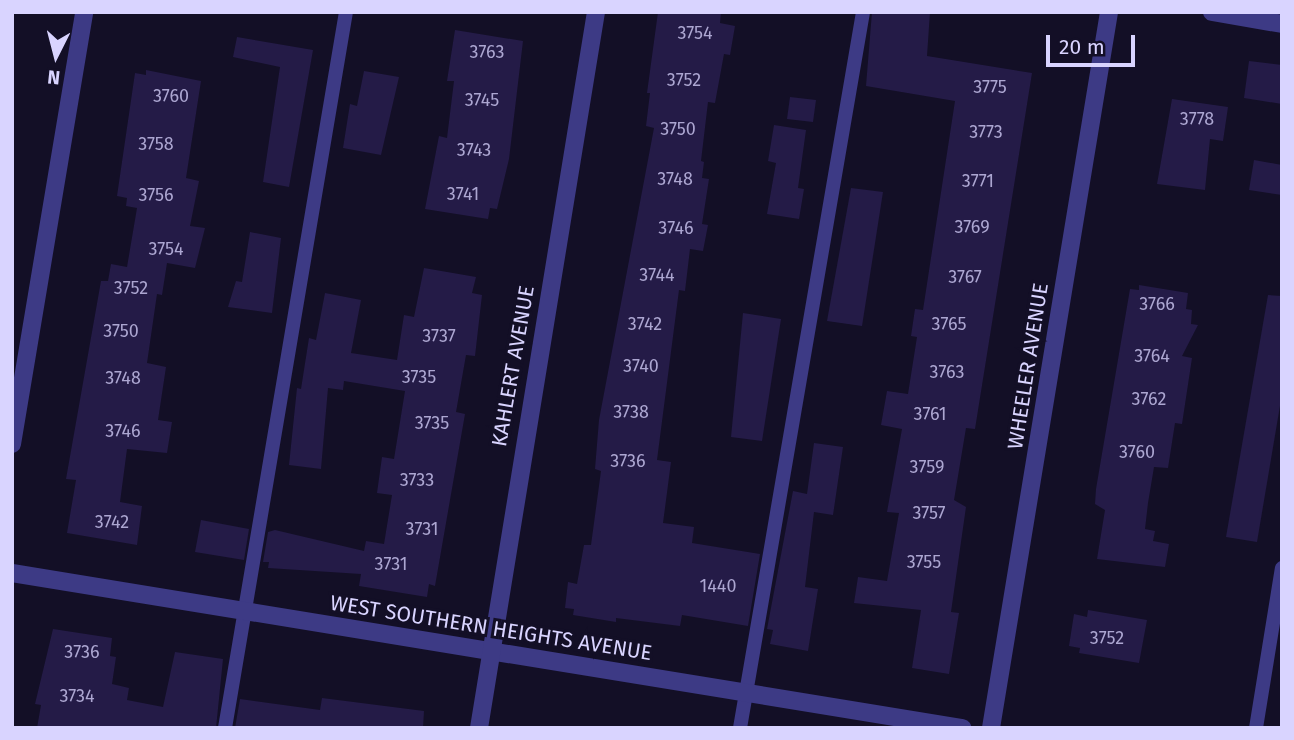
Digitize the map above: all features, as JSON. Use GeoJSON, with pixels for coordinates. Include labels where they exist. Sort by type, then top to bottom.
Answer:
{"type":"FeatureCollection","features":[{"type":"Feature","properties":{"kind":"street"},"geometry":{"type":"LineString","coordinates":[[12,444],[84,12]]}},
{"type":"Feature","properties":{"kind":"street","name":"KAHLERT AVENUE"},"geometry":{"type":"LineString","coordinates":[[479,728],[596,12]]}},
{"type":"Feature","properties":{"kind":"street","name":"WHEELER AVENUE"},"geometry":{"type":"LineString","coordinates":[[992,728],[1109,12]]}},
{"type":"Feature","properties":{"kind":"street"},"geometry":{"type":"LineString","coordinates":[[1212,12],[1282,24]]}},
{"type":"Feature","properties":{"kind":"street","name":"WEST SOUTHERN HEIGHTS AVENUE"},"geometry":{"type":"LineString","coordinates":[[12,573],[961,728]]}},
{"type":"Feature","properties":{"kind":"lane"},"geometry":{"type":"LineString","coordinates":[[225,728],[346,12]]}},
{"type":"Feature","properties":{"kind":"lane"},"geometry":{"type":"LineString","coordinates":[[740,728],[863,12]]}},
{"type":"Feature","properties":{"kind":"lane"},"geometry":{"type":"LineString","coordinates":[[1256,728],[1282,568]]}},
{"type":"Feature","properties":{"kind":"building"},"geometry":{"type":"Polygon","coordinates":[[[658,12],[721,12],[720,23],[735,26],[730,55],[724,54],[715,103],[708,102],[701,161],[704,162],[702,178],[709,179],[702,224],[708,225],[703,251],[690,249],[685,291],[679,290],[657,460],[671,462],[663,523],[694,527],[692,543],[760,554],[748,626],[682,615],[680,626],[616,618],[616,622],[573,615],[574,609],[565,608],[568,582],[577,584],[584,545],[591,545],[601,471],[595,469],[599,420],[654,128],[646,126],[650,93],[647,93],[658,12]]]}},
{"type":"Feature","properties":{"kind":"building"},"geometry":{"type":"Polygon","coordinates":[[[872,12],[930,12],[927,56],[1032,73],[975,429],[966,428],[954,500],[966,507],[951,612],[959,613],[949,674],[912,668],[921,610],[854,603],[858,577],[887,581],[899,513],[887,512],[902,429],[881,425],[887,391],[908,394],[917,337],[911,336],[915,309],[923,310],[955,101],[866,86],[872,12]]]}},
{"type":"Feature","properties":{"kind":"building"},"geometry":{"type":"Polygon","coordinates":[[[455,30],[523,41],[509,159],[497,209],[490,208],[488,219],[425,209],[439,136],[447,138],[454,81],[447,81],[455,30]]]}},
{"type":"Feature","properties":{"kind":"building"},"geometry":{"type":"Polygon","coordinates":[[[237,37],[313,50],[289,187],[263,182],[280,67],[233,57],[237,37]]]}},
{"type":"Feature","properties":{"kind":"building"},"geometry":{"type":"Polygon","coordinates":[[[1249,61],[1282,65],[1282,104],[1244,98],[1249,61]]]}},
{"type":"Feature","properties":{"kind":"building"},"geometry":{"type":"Polygon","coordinates":[[[146,70],[201,81],[186,178],[199,181],[190,226],[205,228],[195,268],[167,263],[162,295],[157,294],[147,363],[166,367],[158,420],[172,422],[167,453],[127,449],[120,502],[142,506],[137,545],[67,533],[76,480],[66,479],[101,281],[108,281],[111,264],[127,267],[137,208],[126,206],[127,198],[117,196],[135,73],[146,75],[146,70]]]}},
{"type":"Feature","properties":{"kind":"building"},"geometry":{"type":"Polygon","coordinates":[[[364,71],[399,77],[381,155],[343,148],[350,104],[357,106],[364,71]]]}},
{"type":"Feature","properties":{"kind":"building"},"geometry":{"type":"Polygon","coordinates":[[[790,97],[816,100],[813,122],[787,119],[790,97]]]}},
{"type":"Feature","properties":{"kind":"building"},"geometry":{"type":"Polygon","coordinates":[[[1172,99],[1228,107],[1223,141],[1210,139],[1205,190],[1157,184],[1172,99]]]}},
{"type":"Feature","properties":{"kind":"building"},"geometry":{"type":"Polygon","coordinates":[[[774,125],[806,130],[798,188],[804,189],[799,219],[767,214],[776,163],[768,161],[774,125]]]}},
{"type":"Feature","properties":{"kind":"building"},"geometry":{"type":"Polygon","coordinates":[[[1254,160],[1282,165],[1282,195],[1249,190],[1254,160]]]}},
{"type":"Feature","properties":{"kind":"building"},"geometry":{"type":"Polygon","coordinates":[[[851,188],[883,192],[862,326],[827,321],[851,188]]]}},
{"type":"Feature","properties":{"kind":"building"},"geometry":{"type":"Polygon","coordinates":[[[250,232],[281,238],[272,313],[228,307],[236,281],[242,282],[250,232]]]}},
{"type":"Feature","properties":{"kind":"building"},"geometry":{"type":"Polygon","coordinates":[[[424,268],[476,277],[472,293],[482,295],[475,356],[466,355],[456,412],[465,414],[435,586],[429,584],[427,597],[359,586],[361,574],[268,568],[269,562],[263,562],[268,532],[275,530],[364,551],[366,541],[384,544],[392,495],[377,493],[382,457],[394,459],[405,391],[344,381],[343,390],[328,388],[321,469],[289,465],[297,388],[301,389],[309,338],[316,340],[325,293],[361,300],[351,353],[397,360],[404,315],[414,317],[424,268]]]}},
{"type":"Feature","properties":{"kind":"building"},"geometry":{"type":"Polygon","coordinates":[[[1139,285],[1188,293],[1186,309],[1192,310],[1191,324],[1198,325],[1182,356],[1192,358],[1182,424],[1175,423],[1168,468],[1154,467],[1148,503],[1145,529],[1155,531],[1153,541],[1169,544],[1165,567],[1097,559],[1105,510],[1095,504],[1096,489],[1130,289],[1139,290],[1139,285]]]}},
{"type":"Feature","properties":{"kind":"building"},"geometry":{"type":"Polygon","coordinates":[[[1268,295],[1282,296],[1282,394],[1257,542],[1226,537],[1268,295]]]}},
{"type":"Feature","properties":{"kind":"building"},"geometry":{"type":"Polygon","coordinates":[[[743,313],[781,319],[762,441],[731,437],[743,313]]]}},
{"type":"Feature","properties":{"kind":"building"},"geometry":{"type":"Polygon","coordinates":[[[814,443],[843,447],[833,515],[814,512],[805,587],[818,589],[808,651],[770,644],[773,630],[767,629],[793,491],[807,494],[814,443]]]}},
{"type":"Feature","properties":{"kind":"building"},"geometry":{"type":"Polygon","coordinates":[[[201,520],[249,529],[244,560],[195,552],[201,520]]]}},
{"type":"Feature","properties":{"kind":"building"},"geometry":{"type":"Polygon","coordinates":[[[1088,610],[1147,620],[1139,663],[1079,653],[1080,648],[1069,646],[1074,614],[1087,617],[1088,610]]]}},
{"type":"Feature","properties":{"kind":"building"},"geometry":{"type":"Polygon","coordinates":[[[53,629],[112,638],[110,656],[116,657],[112,684],[129,688],[127,700],[163,707],[175,652],[223,659],[216,728],[37,728],[41,705],[35,704],[53,629]]]}},
{"type":"Feature","properties":{"kind":"building"},"geometry":{"type":"Polygon","coordinates":[[[322,698],[424,711],[423,728],[235,728],[240,699],[320,710],[322,698]]]}}]}
